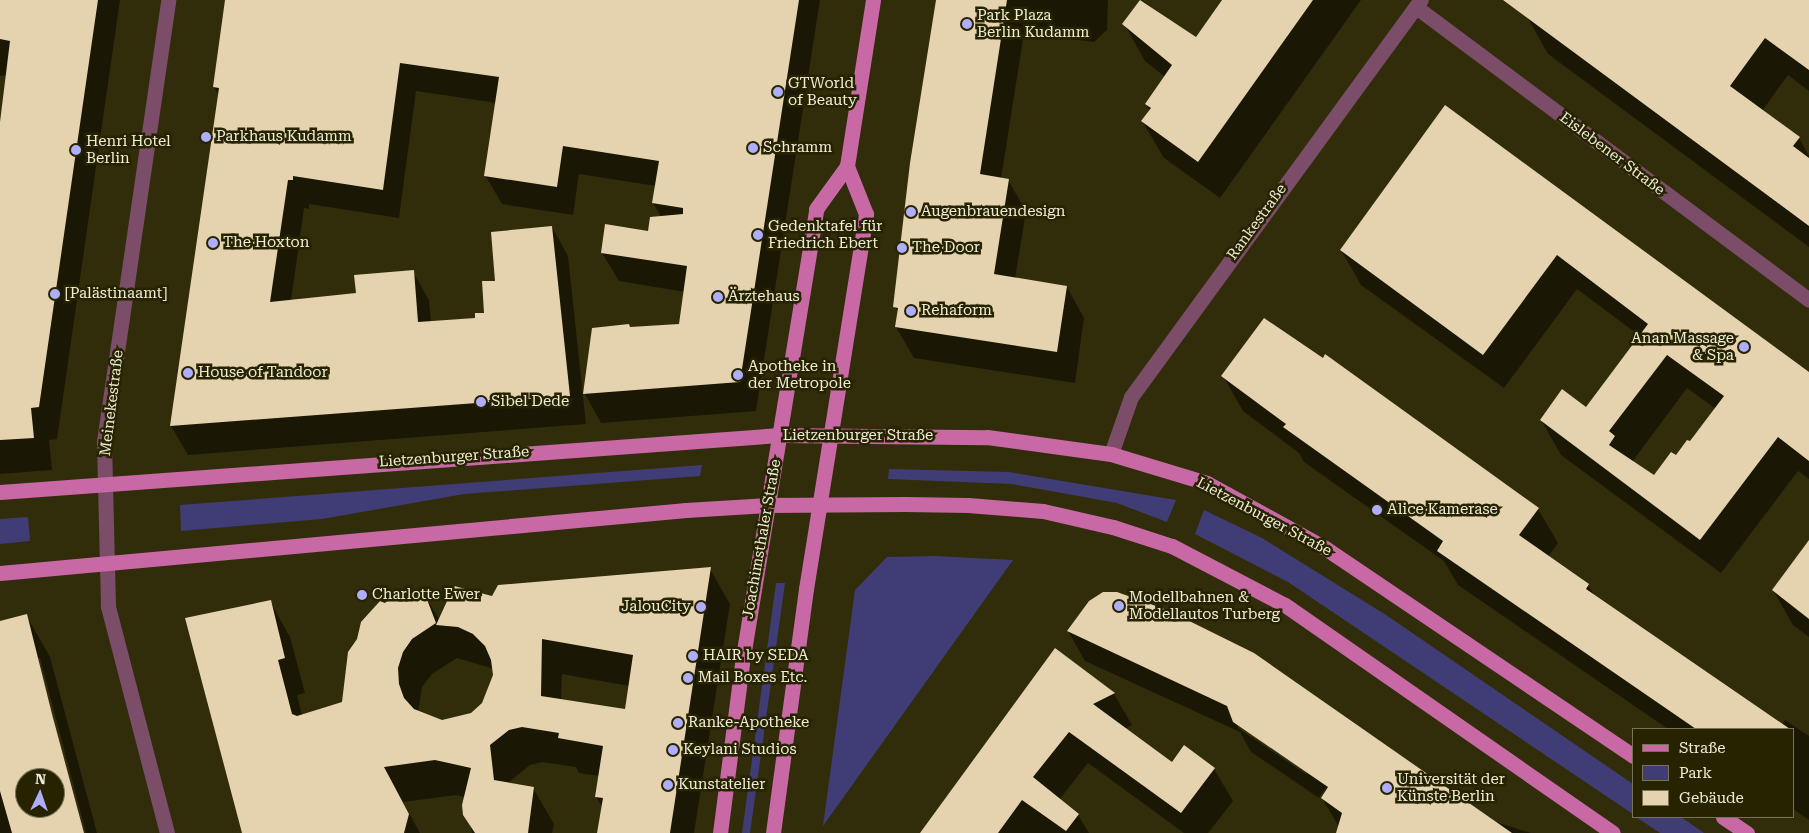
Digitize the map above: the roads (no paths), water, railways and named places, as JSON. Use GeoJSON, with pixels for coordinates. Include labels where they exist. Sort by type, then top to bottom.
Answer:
{"type":"FeatureCollection","features":[{"type":"Feature","properties":{"kind":"main road","name":"Joachimsthaler Straße"},"geometry":{"type":"LineString","coordinates":[[720,833],[742,663],[816,209],[847,166],[873,0]]}},
{"type":"Feature","properties":{"kind":"main road"},"geometry":{"type":"LineString","coordinates":[[773,833],[866,214],[847,166]]}},
{"type":"Feature","properties":{"kind":"main road","name":"Lietzenburger Straße"},"geometry":{"type":"LineString","coordinates":[[0,492],[105,482],[780,435],[986,437],[1111,454],[1207,483],[1325,548],[1632,755]]}},
{"type":"Feature","properties":{"kind":"main road"},"geometry":{"type":"LineString","coordinates":[[0,574],[686,510],[768,505],[968,505],[1043,511],[1113,527],[1172,546],[1284,605],[1613,833]]}},
{"type":"Feature","properties":{"kind":"main road"},"geometry":{"type":"LineString","coordinates":[[1724,818],[1747,833]]}},
{"type":"Feature","properties":{"kind":"street","name":"Meinekestraße"},"geometry":{"type":"LineString","coordinates":[[167,833],[108,606],[104,441],[168,0]]}},
{"type":"Feature","properties":{"kind":"street","name":"Eislebener Straße"},"geometry":{"type":"LineString","coordinates":[[1419,4],[1809,300]]}},
{"type":"Feature","properties":{"kind":"street","name":"Rankestraße"},"geometry":{"type":"LineString","coordinates":[[1111,454],[1131,397],[1419,4]]}},
{"type":"Feature","properties":{"kind":"place","name":"Park Plaza Berlin Kudamm"},"geometry":{"type":"Point","coordinates":[967,24]}},
{"type":"Feature","properties":{"kind":"place","name":"GTWorld of Beauty"},"geometry":{"type":"Point","coordinates":[778,92]}},
{"type":"Feature","properties":{"kind":"place","name":"Parkhaus Kudamm"},"geometry":{"type":"Point","coordinates":[206,137]}},
{"type":"Feature","properties":{"kind":"place","name":"Schramm"},"geometry":{"type":"Point","coordinates":[753,148]}},
{"type":"Feature","properties":{"kind":"place","name":"Henri Hotel Berlin"},"geometry":{"type":"Point","coordinates":[76,150]}},
{"type":"Feature","properties":{"kind":"place","name":"Augenbrauendesign"},"geometry":{"type":"Point","coordinates":[911,212]}},
{"type":"Feature","properties":{"kind":"place","name":"Gedenktafel für Friedrich Ebert"},"geometry":{"type":"Point","coordinates":[758,235]}},
{"type":"Feature","properties":{"kind":"place","name":"The Hoxton"},"geometry":{"type":"Point","coordinates":[213,243]}},
{"type":"Feature","properties":{"kind":"place","name":"The Door"},"geometry":{"type":"Point","coordinates":[902,248]}},
{"type":"Feature","properties":{"kind":"place","name":"[Palästinaamt]"},"geometry":{"type":"Point","coordinates":[55,294]}},
{"type":"Feature","properties":{"kind":"place","name":"Ärztehaus"},"geometry":{"type":"Point","coordinates":[718,297]}},
{"type":"Feature","properties":{"kind":"place","name":"Rehaform"},"geometry":{"type":"Point","coordinates":[911,311]}},
{"type":"Feature","properties":{"kind":"place","name":"Anan Massage & Spa"},"geometry":{"type":"Point","coordinates":[1744,347]}},
{"type":"Feature","properties":{"kind":"place","name":"House of Tandoor"},"geometry":{"type":"Point","coordinates":[188,373]}},
{"type":"Feature","properties":{"kind":"place","name":"Apotheke in der Metropole"},"geometry":{"type":"Point","coordinates":[738,375]}},
{"type":"Feature","properties":{"kind":"place","name":"Sibel Dede"},"geometry":{"type":"Point","coordinates":[481,402]}},
{"type":"Feature","properties":{"kind":"place","name":"Alice Kamerase"},"geometry":{"type":"Point","coordinates":[1377,510]}},
{"type":"Feature","properties":{"kind":"place","name":"Charlotte Ewer"},"geometry":{"type":"Point","coordinates":[362,595]}},
{"type":"Feature","properties":{"kind":"place","name":"Modellbahnen & Modellautos Turberg"},"geometry":{"type":"Point","coordinates":[1119,606]}},
{"type":"Feature","properties":{"kind":"place","name":"JalouCity"},"geometry":{"type":"Point","coordinates":[701,607]}},
{"type":"Feature","properties":{"kind":"place","name":"HAIR by SEDA"},"geometry":{"type":"Point","coordinates":[693,656]}},
{"type":"Feature","properties":{"kind":"place","name":"Mail Boxes Etc."},"geometry":{"type":"Point","coordinates":[688,678]}},
{"type":"Feature","properties":{"kind":"place","name":"Ranke-Apotheke"},"geometry":{"type":"Point","coordinates":[678,723]}},
{"type":"Feature","properties":{"kind":"place","name":"Keylani Studios"},"geometry":{"type":"Point","coordinates":[673,750]}},
{"type":"Feature","properties":{"kind":"place","name":"Kunstatelier"},"geometry":{"type":"Point","coordinates":[668,785]}},
{"type":"Feature","properties":{"kind":"place","name":"Universität der Künste Berlin"},"geometry":{"type":"Point","coordinates":[1387,788]}}]}
